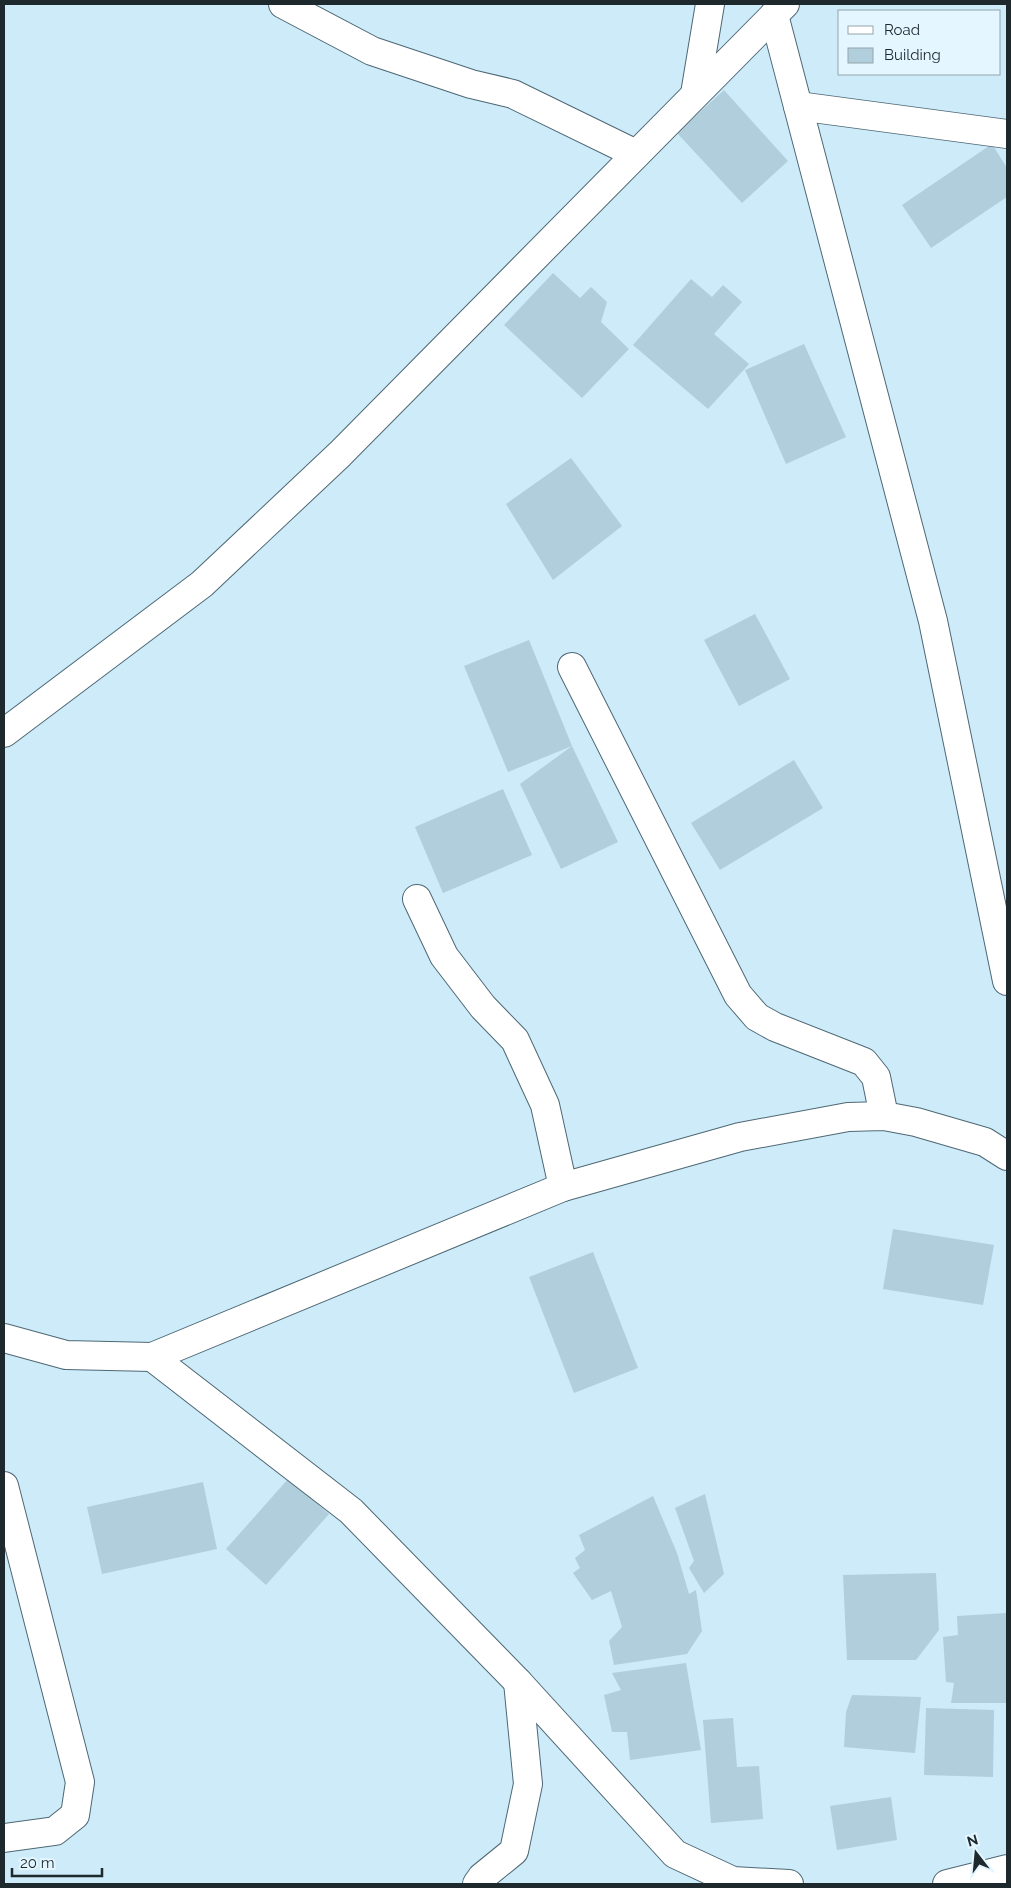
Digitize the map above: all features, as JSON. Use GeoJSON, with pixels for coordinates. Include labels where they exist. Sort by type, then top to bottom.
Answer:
{"type":"FeatureCollection","features":[{"type":"Feature","properties":{"kind":"street"},"geometry":{"type":"LineString","coordinates":[[283,4],[372,51],[471,84],[513,94],[636,154]]}},
{"type":"Feature","properties":{"kind":"street"},"geometry":{"type":"LineString","coordinates":[[695,94],[710,4]]}},
{"type":"Feature","properties":{"kind":"street"},"geometry":{"type":"LineString","coordinates":[[4,733],[202,584],[340,454],[779,10]]}},
{"type":"Feature","properties":{"kind":"street"},"geometry":{"type":"LineString","coordinates":[[779,10],[798,106],[933,621],[1007,981]]}},
{"type":"Feature","properties":{"kind":"street"},"geometry":{"type":"LineString","coordinates":[[798,106],[1007,134]]}},
{"type":"Feature","properties":{"kind":"street"},"geometry":{"type":"LineString","coordinates":[[572,667],[738,995],[757,1017],[775,1027],[864,1062],[876,1077],[884,1116]]}},
{"type":"Feature","properties":{"kind":"street"},"geometry":{"type":"LineString","coordinates":[[417,899],[444,956],[483,1007],[515,1040],[545,1105],[563,1187]]}},
{"type":"Feature","properties":{"kind":"street"},"geometry":{"type":"LineString","coordinates":[[4,1338],[66,1355],[152,1357],[563,1187],[740,1137],[848,1117],[884,1116],[916,1122],[985,1142],[1007,1156]]}},
{"type":"Feature","properties":{"kind":"street"},"geometry":{"type":"LineString","coordinates":[[152,1357],[351,1511],[518,1682],[675,1854],[733,1881],[789,1884]]}},
{"type":"Feature","properties":{"kind":"street"},"geometry":{"type":"LineString","coordinates":[[4,1486],[80,1782],[75,1815],[55,1831],[4,1838]]}},
{"type":"Feature","properties":{"kind":"street"},"geometry":{"type":"LineString","coordinates":[[477,1884],[482,1876],[514,1851],[528,1784],[518,1682]]}},
{"type":"Feature","properties":{"kind":"street"},"geometry":{"type":"LineString","coordinates":[[947,1884],[1007,1869]]}},
{"type":"Feature","properties":{"kind":"building"},"geometry":{"type":"Polygon","coordinates":[[[724,90],[788,161],[742,203],[677,133],[724,90]]]}},
{"type":"Feature","properties":{"kind":"building"},"geometry":{"type":"Polygon","coordinates":[[[992,144],[1007,168],[1007,197],[931,248],[902,205],[992,144]]]}},
{"type":"Feature","properties":{"kind":"building"},"geometry":{"type":"Polygon","coordinates":[[[553,273],[580,298],[591,287],[607,302],[601,322],[629,349],[582,398],[504,325],[553,273]]]}},
{"type":"Feature","properties":{"kind":"building"},"geometry":{"type":"Polygon","coordinates":[[[691,279],[712,297],[723,285],[742,302],[714,334],[749,364],[708,409],[633,345],[691,279]]]}},
{"type":"Feature","properties":{"kind":"building"},"geometry":{"type":"Polygon","coordinates":[[[804,344],[846,437],[786,464],[745,370],[804,344]]]}},
{"type":"Feature","properties":{"kind":"building"},"geometry":{"type":"Polygon","coordinates":[[[571,458],[622,526],[553,580],[506,504],[571,458]]]}},
{"type":"Feature","properties":{"kind":"building"},"geometry":{"type":"Polygon","coordinates":[[[755,614],[790,679],[739,706],[704,640],[755,614]]]}},
{"type":"Feature","properties":{"kind":"building"},"geometry":{"type":"Polygon","coordinates":[[[529,640],[572,746],[508,772],[464,666],[529,640]]]}},
{"type":"Feature","properties":{"kind":"building"},"geometry":{"type":"Polygon","coordinates":[[[572,746],[618,842],[561,869],[520,784],[572,746]]]}},
{"type":"Feature","properties":{"kind":"building"},"geometry":{"type":"Polygon","coordinates":[[[794,760],[823,808],[720,870],[691,823],[794,760]]]}},
{"type":"Feature","properties":{"kind":"building"},"geometry":{"type":"Polygon","coordinates":[[[503,789],[532,855],[443,893],[415,827],[503,789]]]}},
{"type":"Feature","properties":{"kind":"building"},"geometry":{"type":"Polygon","coordinates":[[[893,1229],[994,1245],[983,1305],[883,1289],[893,1229]]]}},
{"type":"Feature","properties":{"kind":"building"},"geometry":{"type":"Polygon","coordinates":[[[593,1252],[638,1368],[574,1393],[529,1277],[593,1252]]]}},
{"type":"Feature","properties":{"kind":"building"},"geometry":{"type":"Polygon","coordinates":[[[288,1479],[329,1514],[266,1585],[226,1549],[288,1479]]]}},
{"type":"Feature","properties":{"kind":"building"},"geometry":{"type":"Polygon","coordinates":[[[203,1482],[217,1549],[102,1574],[87,1507],[203,1482]]]}},
{"type":"Feature","properties":{"kind":"building"},"geometry":{"type":"Polygon","coordinates":[[[705,1494],[724,1574],[704,1593],[689,1568],[694,1561],[675,1508],[705,1494]]]}},
{"type":"Feature","properties":{"kind":"building"},"geometry":{"type":"Polygon","coordinates":[[[653,1496],[677,1553],[689,1594],[696,1590],[702,1631],[687,1654],[614,1665],[609,1641],[622,1627],[611,1591],[592,1600],[573,1573],[580,1568],[575,1558],[585,1550],[579,1535],[653,1496]]]}},
{"type":"Feature","properties":{"kind":"building"},"geometry":{"type":"Polygon","coordinates":[[[936,1573],[939,1630],[916,1660],[847,1660],[843,1575],[936,1573]]]}},
{"type":"Feature","properties":{"kind":"building"},"geometry":{"type":"Polygon","coordinates":[[[1007,1613],[1007,1703],[951,1703],[954,1683],[946,1682],[943,1637],[958,1635],[957,1616],[1007,1613]]]}},
{"type":"Feature","properties":{"kind":"building"},"geometry":{"type":"Polygon","coordinates":[[[686,1663],[701,1750],[630,1760],[627,1732],[612,1732],[604,1695],[621,1690],[612,1673],[686,1663]]]}},
{"type":"Feature","properties":{"kind":"building"},"geometry":{"type":"Polygon","coordinates":[[[852,1695],[921,1697],[915,1753],[844,1747],[846,1712],[852,1695]]]}},
{"type":"Feature","properties":{"kind":"building"},"geometry":{"type":"Polygon","coordinates":[[[926,1708],[994,1710],[993,1777],[924,1775],[926,1708]]]}},
{"type":"Feature","properties":{"kind":"building"},"geometry":{"type":"Polygon","coordinates":[[[733,1718],[737,1767],[759,1766],[763,1819],[711,1823],[703,1720],[733,1718]]]}},
{"type":"Feature","properties":{"kind":"building"},"geometry":{"type":"Polygon","coordinates":[[[891,1797],[897,1840],[837,1850],[830,1806],[891,1797]]]}}]}
